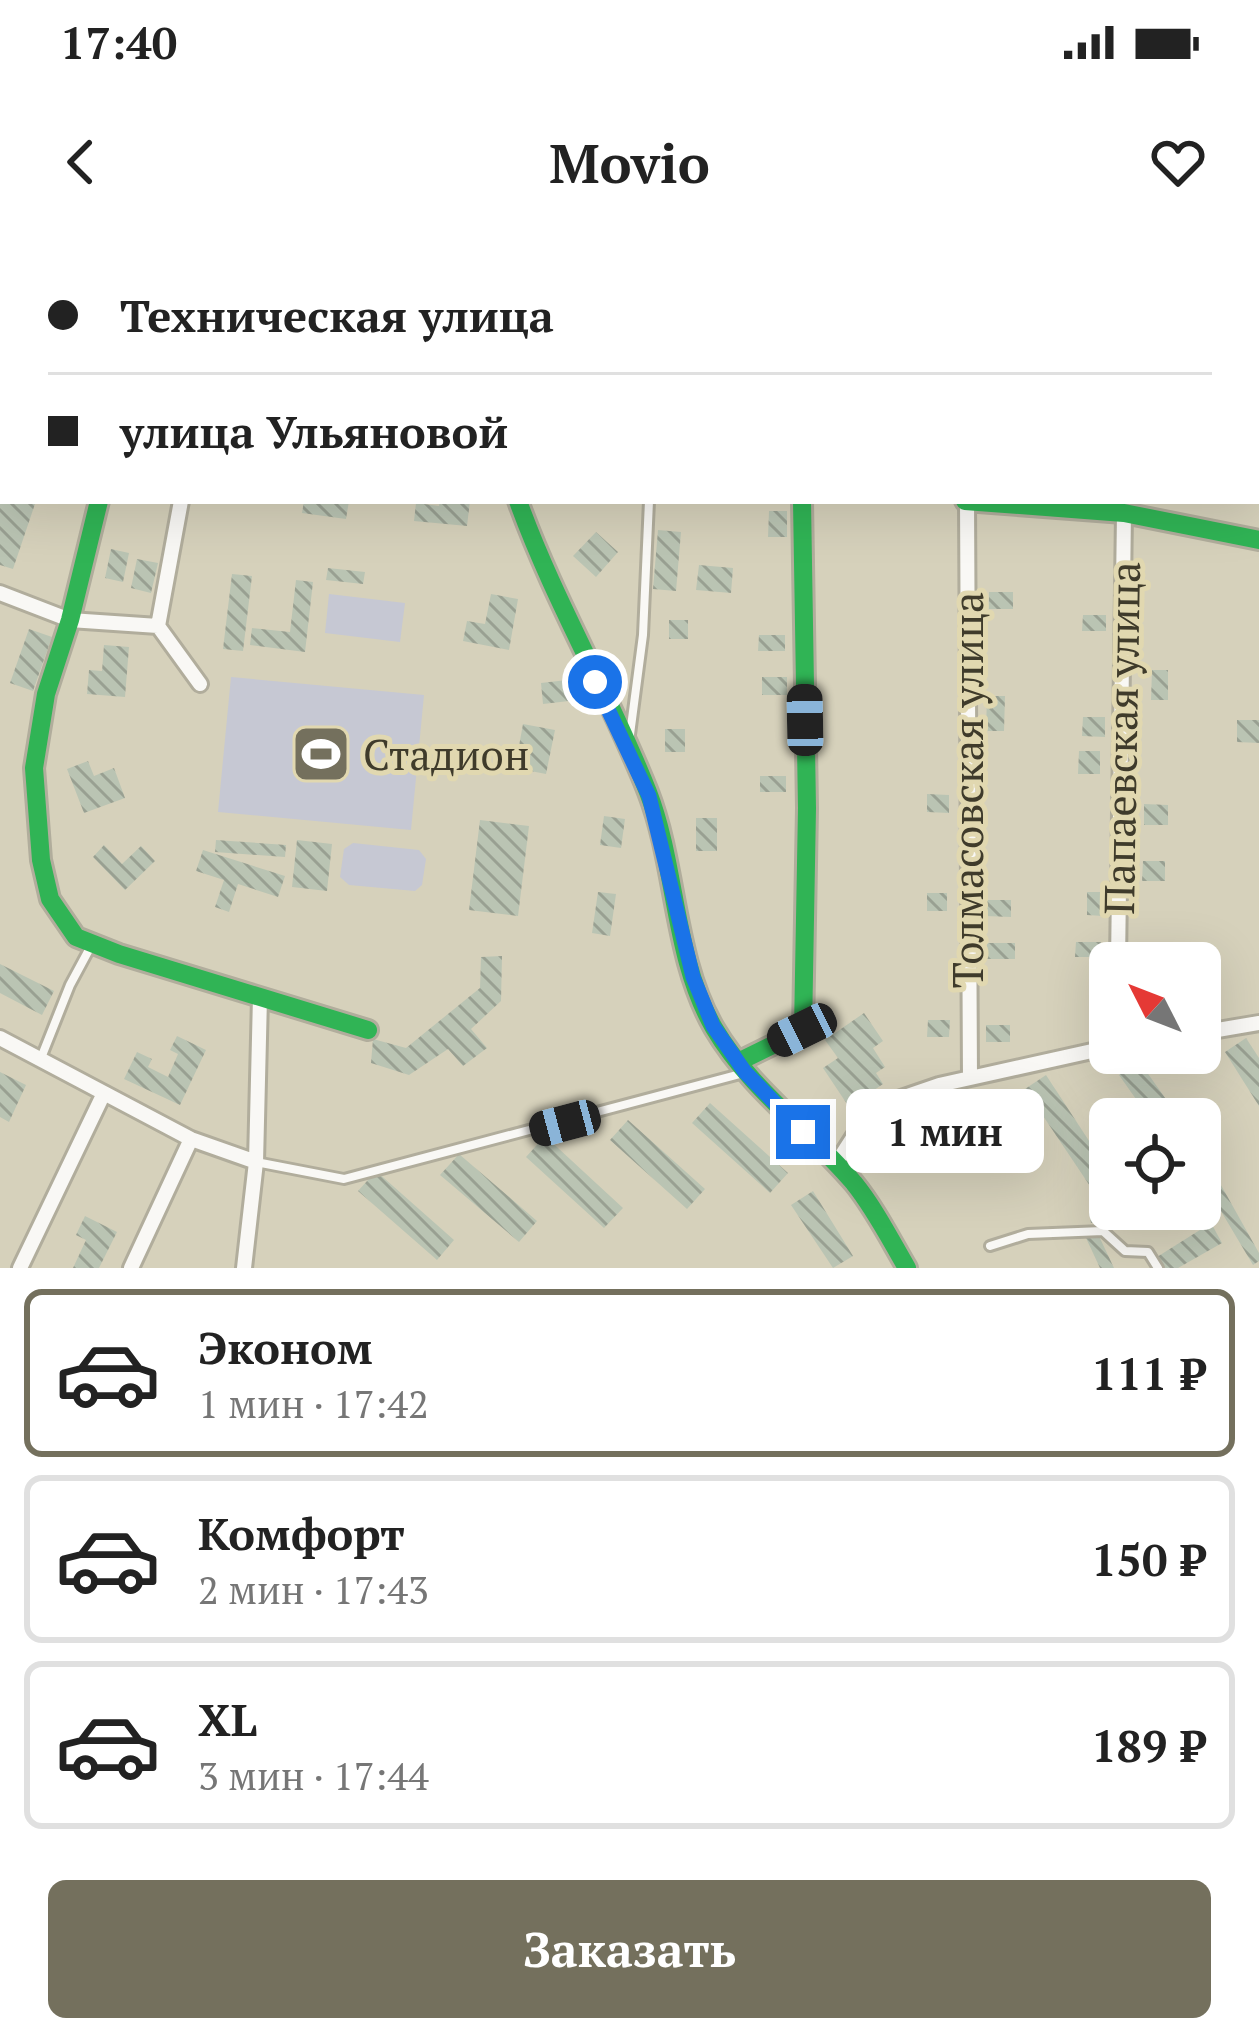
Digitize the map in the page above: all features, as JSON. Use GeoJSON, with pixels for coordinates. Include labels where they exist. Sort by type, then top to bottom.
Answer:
{"type":"FeatureCollection","features":[{"type":"Feature","properties":{"kind":"street"},"geometry":{"type":"LineString","coordinates":[[98,504],[46,694],[34,768],[41,860],[50,899],[76,937],[92,944],[368,1030]]}},
{"type":"Feature","properties":{"kind":"street"},"geometry":{"type":"LineString","coordinates":[[180,504],[158,626],[200,684]]}},
{"type":"Feature","properties":{"kind":"street"},"geometry":{"type":"LineString","coordinates":[[519,504],[539,560],[649,796],[693,977],[713,1026],[742,1067],[874,1210],[907,1268]]}},
{"type":"Feature","properties":{"kind":"street"},"geometry":{"type":"LineString","coordinates":[[742,1067],[802,1030],[807,808],[802,504]]}},
{"type":"Feature","properties":{"kind":"street","name":"Толмасовская улица"},"geometry":{"type":"LineString","coordinates":[[966,504],[970,1078]]}},
{"type":"Feature","properties":{"kind":"street"},"geometry":{"type":"LineString","coordinates":[[1068,505],[1259,540]]}},
{"type":"Feature","properties":{"kind":"street","name":"Папаевская улица"},"geometry":{"type":"LineString","coordinates":[[1118,942],[1124,513]]}},
{"type":"Feature","properties":{"kind":"street"},"geometry":{"type":"LineString","coordinates":[[0,593],[70,620],[158,626]]}},
{"type":"Feature","properties":{"kind":"street"},"geometry":{"type":"LineString","coordinates":[[244,1268],[256,1162],[260,997]]}},
{"type":"Feature","properties":{"kind":"street"},"geometry":{"type":"LineString","coordinates":[[1221,1029],[1259,1023]]}},
{"type":"Feature","properties":{"kind":"street"},"geometry":{"type":"LineString","coordinates":[[0,1038],[190,1139],[256,1162]]}},
{"type":"Feature","properties":{"kind":"street"},"geometry":{"type":"LineString","coordinates":[[836,1164],[872,1108],[970,1078],[1089,1052]]}},
{"type":"Feature","properties":{"kind":"street"},"geometry":{"type":"LineString","coordinates":[[20,1268],[104,1093]]}},
{"type":"Feature","properties":{"kind":"street"},"geometry":{"type":"LineString","coordinates":[[131,1268],[190,1139]]}},
{"type":"Feature","properties":{"kind":"lane"},"geometry":{"type":"LineString","coordinates":[[628,750],[643,635],[649,504]]}},
{"type":"Feature","properties":{"kind":"lane"},"geometry":{"type":"LineString","coordinates":[[40,1059],[92,944]]}},
{"type":"Feature","properties":{"kind":"lane"},"geometry":{"type":"LineString","coordinates":[[256,1162],[344,1179],[742,1067]]}},
{"type":"Feature","properties":{"kind":"lane"},"geometry":{"type":"LineString","coordinates":[[990,1246],[1028,1234],[1103,1231],[1125,1251],[1148,1252],[1158,1268]]}},
{"type":"Feature","properties":{"kind":"shaded area"},"geometry":{"type":"Polygon","coordinates":[[[329,594],[405,603],[400,642],[325,633],[329,594]]]}},
{"type":"Feature","properties":{"kind":"shaded area","name":"Стадион"},"geometry":{"type":"Polygon","coordinates":[[[231,677],[424,695],[411,830],[218,812],[231,677]]]}},
{"type":"Feature","properties":{"kind":"shaded area"},"geometry":{"type":"Polygon","coordinates":[[[353,843],[419,850],[426,859],[422,885],[415,891],[349,885],[340,877],[344,849],[353,843]]]}},
{"type":"Feature","properties":{"kind":"building"},"geometry":{"type":"Polygon","coordinates":[[[0,504],[35,504],[13,569],[0,565],[0,504]]]}},
{"type":"Feature","properties":{"kind":"building"},"geometry":{"type":"Polygon","coordinates":[[[304,504],[348,504],[346,519],[302,513],[304,504]]]}},
{"type":"Feature","properties":{"kind":"building"},"geometry":{"type":"Polygon","coordinates":[[[416,504],[470,504],[467,526],[414,521],[416,504]]]}},
{"type":"Feature","properties":{"kind":"building"},"geometry":{"type":"Polygon","coordinates":[[[769,511],[787,511],[787,537],[768,537],[769,511]]]}},
{"type":"Feature","properties":{"kind":"building"},"geometry":{"type":"Polygon","coordinates":[[[658,530],[681,532],[676,591],[653,589],[658,530]]]}},
{"type":"Feature","properties":{"kind":"building"},"geometry":{"type":"Polygon","coordinates":[[[596,532],[618,552],[596,577],[573,556],[596,532]]]}},
{"type":"Feature","properties":{"kind":"building"},"geometry":{"type":"Polygon","coordinates":[[[111,549],[129,553],[123,582],[105,578],[111,549]]]}},
{"type":"Feature","properties":{"kind":"building"},"geometry":{"type":"Polygon","coordinates":[[[137,559],[158,563],[151,593],[131,588],[137,559]]]}},
{"type":"Feature","properties":{"kind":"building"},"geometry":{"type":"Polygon","coordinates":[[[699,565],[733,568],[731,593],[696,590],[699,565]]]}},
{"type":"Feature","properties":{"kind":"building"},"geometry":{"type":"Polygon","coordinates":[[[328,568],[365,572],[363,584],[326,580],[328,568]]]}},
{"type":"Feature","properties":{"kind":"building"},"geometry":{"type":"Polygon","coordinates":[[[232,574],[252,576],[243,651],[223,649],[232,574]]]}},
{"type":"Feature","properties":{"kind":"building"},"geometry":{"type":"Polygon","coordinates":[[[296,580],[313,582],[305,652],[250,645],[252,628],[290,632],[296,580]]]}},
{"type":"Feature","properties":{"kind":"building"},"geometry":{"type":"Polygon","coordinates":[[[989,592],[1013,592],[1013,609],[989,609],[989,592]]]}},
{"type":"Feature","properties":{"kind":"building"},"geometry":{"type":"Polygon","coordinates":[[[491,594],[518,599],[509,650],[463,641],[467,621],[485,624],[491,594]]]}},
{"type":"Feature","properties":{"kind":"building"},"geometry":{"type":"Polygon","coordinates":[[[1083,615],[1106,615],[1106,631],[1082,631],[1083,615]]]}},
{"type":"Feature","properties":{"kind":"building"},"geometry":{"type":"Polygon","coordinates":[[[669,620],[688,620],[688,639],[669,639],[669,620]]]}},
{"type":"Feature","properties":{"kind":"building"},"geometry":{"type":"Polygon","coordinates":[[[29,629],[52,637],[33,691],[10,683],[29,629]]]}},
{"type":"Feature","properties":{"kind":"building"},"geometry":{"type":"Polygon","coordinates":[[[759,635],[785,635],[785,651],[758,651],[759,635]]]}},
{"type":"Feature","properties":{"kind":"building"},"geometry":{"type":"Polygon","coordinates":[[[104,645],[129,647],[125,697],[87,694],[89,670],[102,671],[104,645]]]}},
{"type":"Feature","properties":{"kind":"building"},"geometry":{"type":"Polygon","coordinates":[[[1152,670],[1168,670],[1168,700],[1151,700],[1152,670]]]}},
{"type":"Feature","properties":{"kind":"building"},"geometry":{"type":"Polygon","coordinates":[[[762,677],[787,677],[787,695],[762,695],[762,677]]]}},
{"type":"Feature","properties":{"kind":"building"},"geometry":{"type":"Polygon","coordinates":[[[567,680],[569,701],[543,704],[541,683],[567,680]]]}},
{"type":"Feature","properties":{"kind":"building"},"geometry":{"type":"Polygon","coordinates":[[[987,696],[1005,696],[1004,731],[986,731],[987,696]]]}},
{"type":"Feature","properties":{"kind":"building"},"geometry":{"type":"Polygon","coordinates":[[[1083,717],[1105,717],[1105,737],[1082,736],[1083,717]]]}},
{"type":"Feature","properties":{"kind":"building"},"geometry":{"type":"Polygon","coordinates":[[[1237,720],[1259,720],[1259,743],[1237,742],[1237,720]]]}},
{"type":"Feature","properties":{"kind":"building"},"geometry":{"type":"Polygon","coordinates":[[[523,724],[555,730],[546,774],[515,768],[523,724]]]}},
{"type":"Feature","properties":{"kind":"building"},"geometry":{"type":"Polygon","coordinates":[[[665,729],[685,729],[685,752],[665,752],[665,729]]]}},
{"type":"Feature","properties":{"kind":"building"},"geometry":{"type":"Polygon","coordinates":[[[1079,751],[1100,751],[1100,774],[1078,774],[1079,751]]]}},
{"type":"Feature","properties":{"kind":"building"},"geometry":{"type":"Polygon","coordinates":[[[88,761],[94,776],[114,768],[125,798],[84,813],[67,769],[88,761]]]}},
{"type":"Feature","properties":{"kind":"building"},"geometry":{"type":"Polygon","coordinates":[[[760,776],[786,776],[786,792],[760,792],[760,776]]]}},
{"type":"Feature","properties":{"kind":"building"},"geometry":{"type":"Polygon","coordinates":[[[927,794],[949,795],[949,813],[927,812],[927,794]]]}},
{"type":"Feature","properties":{"kind":"building"},"geometry":{"type":"Polygon","coordinates":[[[1144,804],[1168,805],[1168,825],[1144,825],[1144,804]]]}},
{"type":"Feature","properties":{"kind":"building"},"geometry":{"type":"Polygon","coordinates":[[[604,816],[625,819],[621,848],[600,845],[604,816]]]}},
{"type":"Feature","properties":{"kind":"building"},"geometry":{"type":"Polygon","coordinates":[[[696,818],[717,818],[717,851],[696,851],[696,818]]]}},
{"type":"Feature","properties":{"kind":"building"},"geometry":{"type":"Polygon","coordinates":[[[480,820],[529,826],[518,916],[469,910],[480,820]]]}},
{"type":"Feature","properties":{"kind":"building"},"geometry":{"type":"Polygon","coordinates":[[[216,840],[286,845],[285,857],[215,852],[216,840]]]}},
{"type":"Feature","properties":{"kind":"building"},"geometry":{"type":"Polygon","coordinates":[[[297,840],[332,844],[327,891],[292,887],[297,840]]]}},
{"type":"Feature","properties":{"kind":"building"},"geometry":{"type":"Polygon","coordinates":[[[104,845],[122,864],[141,846],[155,861],[125,890],[93,857],[104,845]]]}},
{"type":"Feature","properties":{"kind":"building"},"geometry":{"type":"Polygon","coordinates":[[[203,850],[285,876],[278,897],[238,884],[229,912],[215,907],[224,880],[196,871],[203,850]]]}},
{"type":"Feature","properties":{"kind":"building"},"geometry":{"type":"Polygon","coordinates":[[[1143,861],[1165,861],[1165,881],[1142,881],[1143,861]]]}},
{"type":"Feature","properties":{"kind":"building"},"geometry":{"type":"Polygon","coordinates":[[[598,892],[616,894],[610,936],[592,933],[598,892]]]}},
{"type":"Feature","properties":{"kind":"building"},"geometry":{"type":"Polygon","coordinates":[[[1087,892],[1103,892],[1103,916],[1087,915],[1087,892]]]}},
{"type":"Feature","properties":{"kind":"building"},"geometry":{"type":"Polygon","coordinates":[[[927,893],[947,893],[947,911],[927,911],[927,893]]]}},
{"type":"Feature","properties":{"kind":"building"},"geometry":{"type":"Polygon","coordinates":[[[985,900],[1011,900],[1011,917],[985,916],[985,900]]]}},
{"type":"Feature","properties":{"kind":"building"},"geometry":{"type":"Polygon","coordinates":[[[1076,942],[1089,942],[1089,957],[1075,957],[1076,942]]]}},
{"type":"Feature","properties":{"kind":"building"},"geometry":{"type":"Polygon","coordinates":[[[987,943],[1015,943],[1015,959],[986,959],[987,943]]]}},
{"type":"Feature","properties":{"kind":"building"},"geometry":{"type":"Polygon","coordinates":[[[502,956],[501,1001],[471,1029],[487,1048],[463,1066],[448,1049],[409,1075],[371,1063],[373,1039],[406,1048],[480,988],[481,957],[502,956]]]}},
{"type":"Feature","properties":{"kind":"building"},"geometry":{"type":"Polygon","coordinates":[[[0,964],[54,991],[42,1015],[0,993],[0,964]]]}},
{"type":"Feature","properties":{"kind":"building"},"geometry":{"type":"Polygon","coordinates":[[[864,1013],[883,1041],[873,1048],[885,1067],[876,1073],[883,1084],[849,1107],[823,1068],[838,1058],[825,1040],[864,1013]]]}},
{"type":"Feature","properties":{"kind":"building"},"geometry":{"type":"Polygon","coordinates":[[[928,1020],[950,1020],[949,1037],[927,1037],[928,1020]]]}},
{"type":"Feature","properties":{"kind":"building"},"geometry":{"type":"Polygon","coordinates":[[[986,1025],[1010,1025],[1010,1042],[986,1042],[986,1025]]]}},
{"type":"Feature","properties":{"kind":"building"},"geometry":{"type":"Polygon","coordinates":[[[177,1036],[206,1050],[180,1105],[124,1079],[137,1052],[152,1059],[148,1067],[168,1077],[178,1054],[170,1050],[177,1036]]]}},
{"type":"Feature","properties":{"kind":"building"},"geometry":{"type":"Polygon","coordinates":[[[1246,1038],[1259,1058],[1259,1106],[1225,1052],[1246,1038]]]}},
{"type":"Feature","properties":{"kind":"building"},"geometry":{"type":"Polygon","coordinates":[[[0,1072],[26,1085],[9,1122],[0,1117],[0,1072]]]}},
{"type":"Feature","properties":{"kind":"building"},"geometry":{"type":"Polygon","coordinates":[[[1148,1074],[1165,1098],[1135,1098],[1119,1075],[1148,1074]]]}},
{"type":"Feature","properties":{"kind":"building"},"geometry":{"type":"Polygon","coordinates":[[[1046,1075],[1089,1141],[1089,1185],[1025,1089],[1046,1075]]]}},
{"type":"Feature","properties":{"kind":"building"},"geometry":{"type":"Polygon","coordinates":[[[964,1088],[968,1098],[910,1119],[906,1109],[964,1088]]]}},
{"type":"Feature","properties":{"kind":"building"},"geometry":{"type":"Polygon","coordinates":[[[710,1103],[788,1173],[770,1193],[692,1123],[710,1103]]]}},
{"type":"Feature","properties":{"kind":"building"},"geometry":{"type":"Polygon","coordinates":[[[628,1120],[705,1189],[687,1209],[610,1140],[628,1120]]]}},
{"type":"Feature","properties":{"kind":"building"},"geometry":{"type":"Polygon","coordinates":[[[545,1136],[623,1208],[604,1228],[526,1157],[545,1136]]]}},
{"type":"Feature","properties":{"kind":"building"},"geometry":{"type":"Polygon","coordinates":[[[459,1154],[537,1221],[519,1242],[440,1175],[459,1154]]]}},
{"type":"Feature","properties":{"kind":"building"},"geometry":{"type":"Polygon","coordinates":[[[376,1171],[454,1240],[437,1260],[358,1191],[376,1171]]]}},
{"type":"Feature","properties":{"kind":"building"},"geometry":{"type":"Polygon","coordinates":[[[1221,1185],[1259,1253],[1253,1265],[1221,1211],[1221,1185]]]}},
{"type":"Feature","properties":{"kind":"building"},"geometry":{"type":"Polygon","coordinates":[[[813,1191],[853,1256],[833,1268],[791,1205],[813,1191]]]}},
{"type":"Feature","properties":{"kind":"building"},"geometry":{"type":"Polygon","coordinates":[[[85,1216],[117,1232],[99,1268],[73,1268],[86,1240],[76,1235],[85,1216]]]}},
{"type":"Feature","properties":{"kind":"building"},"geometry":{"type":"Polygon","coordinates":[[[1200,1230],[1215,1230],[1222,1243],[1178,1268],[1163,1268],[1157,1257],[1200,1230]]]}},
{"type":"Feature","properties":{"kind":"building"},"geometry":{"type":"Polygon","coordinates":[[[1098,1234],[1114,1268],[1100,1268],[1086,1238],[1098,1234]]]}},
{"type":"Feature","properties":{"kind":"traffic: fast"},"geometry":{"type":"LineString","coordinates":[[98,504],[46,694],[34,768],[41,860],[50,899],[76,937],[368,1030]]}},
{"type":"Feature","properties":{"kind":"traffic: fast"},"geometry":{"type":"LineString","coordinates":[[519,504],[648,792],[690,972],[714,1028],[762,1090],[854,1183],[907,1268]]}},
{"type":"Feature","properties":{"kind":"traffic: fast"},"geometry":{"type":"LineString","coordinates":[[738,1062],[803,1030],[807,808],[802,504]]}},
{"type":"Feature","properties":{"kind":"traffic: fast"},"geometry":{"type":"LineString","coordinates":[[1005,504],[1124,513],[1259,540]]}},
{"type":"Feature","properties":{"kind":"place","name":"Стадион"},"geometry":{"type":"Point","coordinates":[321,754]}},
{"type":"Feature","properties":{"kind":"route"},"geometry":{"type":"LineString","coordinates":[[595,682],[649,796],[693,977],[713,1026],[745,1072],[803,1132]]}}]}
